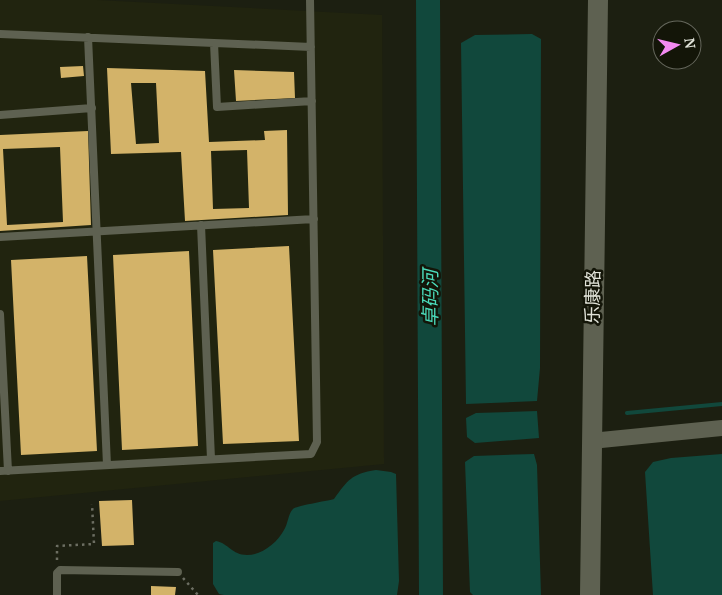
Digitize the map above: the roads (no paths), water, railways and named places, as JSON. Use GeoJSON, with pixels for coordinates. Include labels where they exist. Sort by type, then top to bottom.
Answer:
{"type":"FeatureCollection","features":[{"type":"Feature","properties":{"kind":"street","name":"乐康路"},"geometry":{"type":"LineString","coordinates":[[590,595],[598,0]]}},
{"type":"Feature","properties":{"kind":"street"},"geometry":{"type":"LineString","coordinates":[[591,441],[722,428]]}},
{"type":"Feature","properties":{"kind":"lane"},"geometry":{"type":"LineString","coordinates":[[0,314],[4,471],[311,454],[317,442],[310,0]]}},
{"type":"Feature","properties":{"kind":"lane"},"geometry":{"type":"LineString","coordinates":[[0,34],[311,47]]}},
{"type":"Feature","properties":{"kind":"lane"},"geometry":{"type":"LineString","coordinates":[[88,38],[107,465]]}},
{"type":"Feature","properties":{"kind":"lane"},"geometry":{"type":"LineString","coordinates":[[214,43],[217,107],[312,101]]}},
{"type":"Feature","properties":{"kind":"lane"},"geometry":{"type":"LineString","coordinates":[[0,115],[92,108]]}},
{"type":"Feature","properties":{"kind":"lane"},"geometry":{"type":"LineString","coordinates":[[0,237],[314,219]]}},
{"type":"Feature","properties":{"kind":"lane"},"geometry":{"type":"LineString","coordinates":[[201,225],[211,459]]}},
{"type":"Feature","properties":{"kind":"lane"},"geometry":{"type":"LineString","coordinates":[[58,595],[58,573],[64,569],[178,572]]}},
{"type":"Feature","properties":{"kind":"water"},"geometry":{"type":"Polygon","coordinates":[[[532,34],[541,39],[540,368],[537,401],[466,404],[461,43],[475,35],[532,34]]]}},
{"type":"Feature","properties":{"kind":"water"},"geometry":{"type":"Polygon","coordinates":[[[537,411],[539,438],[475,443],[467,437],[466,418],[476,413],[537,411]]]}},
{"type":"Feature","properties":{"kind":"water"},"geometry":{"type":"Polygon","coordinates":[[[534,454],[537,465],[541,595],[473,595],[470,592],[465,462],[474,456],[534,454]]]}},
{"type":"Feature","properties":{"kind":"water"},"geometry":{"type":"Polygon","coordinates":[[[722,454],[722,595],[653,595],[645,472],[653,462],[671,458],[722,454]]]}},
{"type":"Feature","properties":{"kind":"water"},"geometry":{"type":"Polygon","coordinates":[[[376,470],[396,474],[399,581],[397,595],[219,594],[213,584],[213,543],[216,541],[220,542],[238,553],[247,555],[263,551],[281,535],[293,509],[334,499],[355,476],[376,470]]]}},
{"type":"Feature","properties":{"kind":"waterway","name":"卓码河"},"geometry":{"type":"LineString","coordinates":[[428,0],[431,595]]}},
{"type":"Feature","properties":{"kind":"waterway"},"geometry":{"type":"LineString","coordinates":[[627,413],[722,404]]}}]}
